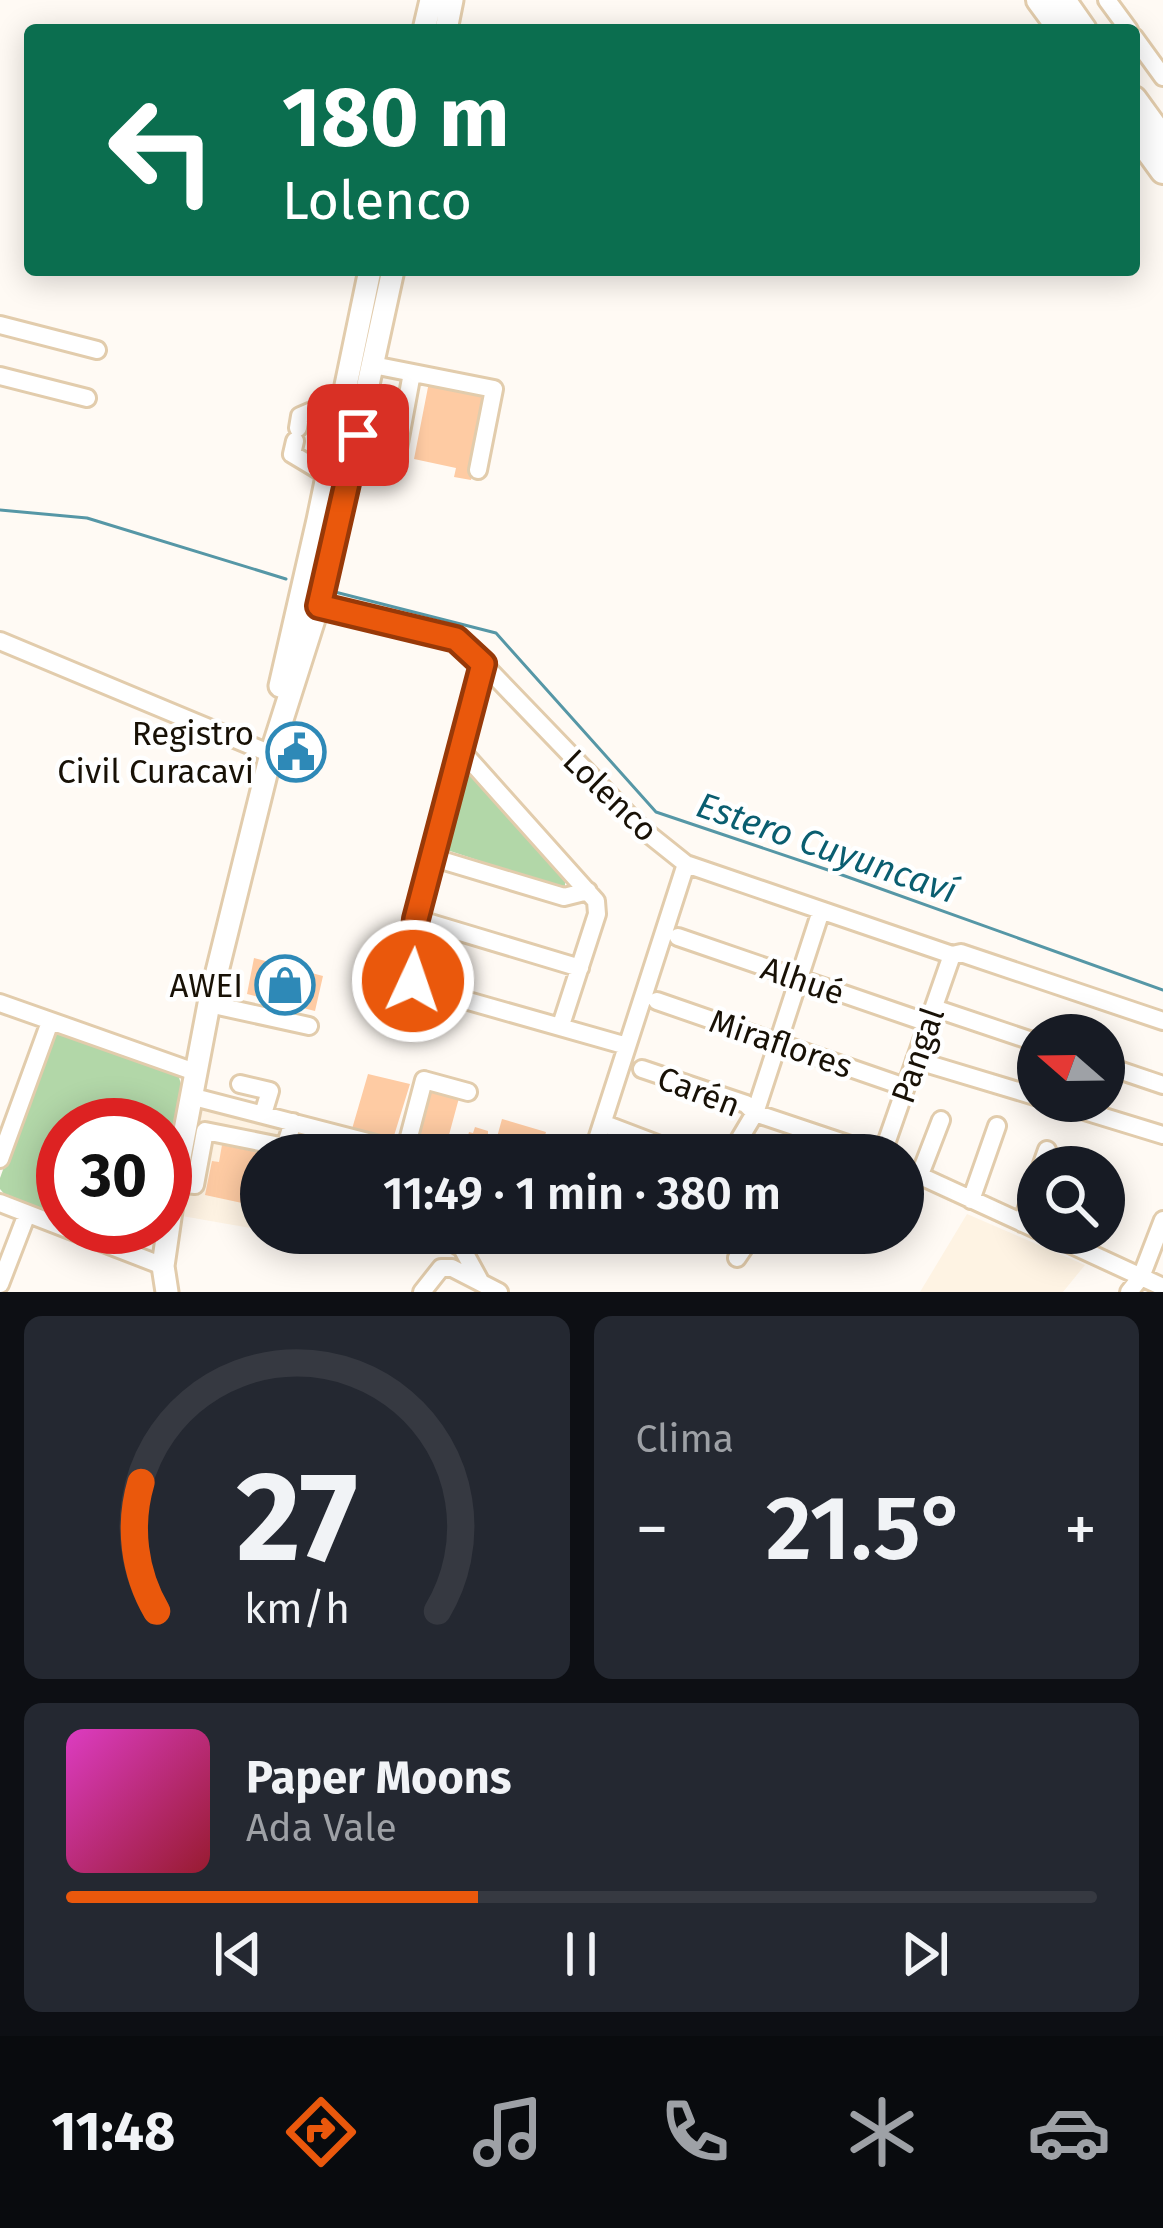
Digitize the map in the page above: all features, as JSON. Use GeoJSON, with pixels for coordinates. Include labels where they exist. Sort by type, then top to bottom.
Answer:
{"type":"FeatureCollection","features":[{"type":"Feature","properties":{"kind":"highway"},"geometry":{"type":"LineString","coordinates":[[1140,107],[1163,139]]}},
{"type":"Feature","properties":{"kind":"highway"},"geometry":{"type":"LineString","coordinates":[[1140,139],[1163,170]]}},
{"type":"Feature","properties":{"kind":"main road"},"geometry":{"type":"LineString","coordinates":[[190,1096],[339,472],[373,364],[375,284]]}},
{"type":"Feature","properties":{"kind":"main road"},"geometry":{"type":"LineString","coordinates":[[339,472],[344,397],[375,284]]}},
{"type":"Feature","properties":{"kind":"main road"},"geometry":{"type":"LineString","coordinates":[[166,1254],[167,1292]]}},
{"type":"Feature","properties":{"kind":"street"},"geometry":{"type":"LineString","coordinates":[[1140,45],[1163,76]]}},
{"type":"Feature","properties":{"kind":"street"},"geometry":{"type":"LineString","coordinates":[[0,326],[97,350]]}},
{"type":"Feature","properties":{"kind":"street"},"geometry":{"type":"LineString","coordinates":[[373,364],[494,389],[478,470]]}},
{"type":"Feature","properties":{"kind":"street"},"geometry":{"type":"LineString","coordinates":[[344,397],[301,416],[292,454],[339,472],[370,448],[397,454],[412,373]]}},
{"type":"Feature","properties":{"kind":"street"},"geometry":{"type":"LineString","coordinates":[[0,376],[87,398]]}},
{"type":"Feature","properties":{"kind":"street","name":"Lolenco"},"geometry":{"type":"LineString","coordinates":[[310,603],[456,639],[627,814],[686,864],[1163,1021]]}},
{"type":"Feature","properties":{"kind":"street"},"geometry":{"type":"LineString","coordinates":[[0,641],[272,754]]}},
{"type":"Feature","properties":{"kind":"street"},"geometry":{"type":"LineString","coordinates":[[483,664],[416,919],[412,978],[418,986],[627,1046]]}},
{"type":"Feature","properties":{"kind":"street"},"geometry":{"type":"LineString","coordinates":[[460,749],[594,897],[597,910],[561,1025]]}},
{"type":"Feature","properties":{"kind":"street"},"geometry":{"type":"LineString","coordinates":[[431,857],[564,897],[588,891]]}},
{"type":"Feature","properties":{"kind":"street"},"geometry":{"type":"LineString","coordinates":[[599,1134],[686,864]]}},
{"type":"Feature","properties":{"kind":"street"},"geometry":{"type":"LineString","coordinates":[[742,1134],[755,1113],[821,910]]}},
{"type":"Feature","properties":{"kind":"street"},"geometry":{"type":"LineString","coordinates":[[416,919],[580,968]]}},
{"type":"Feature","properties":{"kind":"street","name":"Alhué"},"geometry":{"type":"LineString","coordinates":[[678,937],[798,978],[1017,1038]]}},
{"type":"Feature","properties":{"kind":"street","name":"Pangal"},"geometry":{"type":"LineString","coordinates":[[888,1134],[952,955]]}},
{"type":"Feature","properties":{"kind":"street","name":"Miraflores"},"geometry":{"type":"LineString","coordinates":[[657,1001],[905,1087]]}},
{"type":"Feature","properties":{"kind":"street"},"geometry":{"type":"LineString","coordinates":[[0,1003],[194,1072]]}},
{"type":"Feature","properties":{"kind":"street"},"geometry":{"type":"LineString","coordinates":[[209,1004],[309,1026]]}},
{"type":"Feature","properties":{"kind":"street"},"geometry":{"type":"LineString","coordinates":[[0,1159],[50,1022]]}},
{"type":"Feature","properties":{"kind":"street"},"geometry":{"type":"LineString","coordinates":[[915,1060],[1017,1091]]}},
{"type":"Feature","properties":{"kind":"street","name":"Carén"},"geometry":{"type":"LineString","coordinates":[[642,1069],[746,1104],[755,1113],[815,1134]]}},
{"type":"Feature","properties":{"kind":"street"},"geometry":{"type":"LineString","coordinates":[[1125,1073],[1163,1085]]}},
{"type":"Feature","properties":{"kind":"street"},"geometry":{"type":"LineString","coordinates":[[414,1134],[424,1080],[468,1092]]}},
{"type":"Feature","properties":{"kind":"street"},"geometry":{"type":"LineString","coordinates":[[240,1084],[269,1091],[263,1114]]}},
{"type":"Feature","properties":{"kind":"street"},"geometry":{"type":"LineString","coordinates":[[190,1096],[339,1134]]}},
{"type":"Feature","properties":{"kind":"street"},"geometry":{"type":"LineString","coordinates":[[924,1150],[941,1120]]}},
{"type":"Feature","properties":{"kind":"street"},"geometry":{"type":"LineString","coordinates":[[289,1134],[293,1122]]}},
{"type":"Feature","properties":{"kind":"street"},"geometry":{"type":"LineString","coordinates":[[1121,1122],[1163,1135]]}},
{"type":"Feature","properties":{"kind":"street"},"geometry":{"type":"LineString","coordinates":[[610,1126],[631,1134]]}},
{"type":"Feature","properties":{"kind":"street"},"geometry":{"type":"LineString","coordinates":[[971,1200],[997,1126]]}},
{"type":"Feature","properties":{"kind":"street"},"geometry":{"type":"LineString","coordinates":[[192,1185],[205,1131],[240,1138]]}},
{"type":"Feature","properties":{"kind":"street"},"geometry":{"type":"LineString","coordinates":[[924,1179],[1017,1221]]}},
{"type":"Feature","properties":{"kind":"street"},"geometry":{"type":"LineString","coordinates":[[0,1203],[164,1266]]}},
{"type":"Feature","properties":{"kind":"street"},"geometry":{"type":"LineString","coordinates":[[0,1283],[27,1214]]}},
{"type":"Feature","properties":{"kind":"street"},"geometry":{"type":"LineString","coordinates":[[1135,1285],[1163,1220]]}},
{"type":"Feature","properties":{"kind":"street"},"geometry":{"type":"LineString","coordinates":[[465,1254],[481,1282]]}},
{"type":"Feature","properties":{"kind":"street"},"geometry":{"type":"LineString","coordinates":[[737,1258],[740,1254]]}},
{"type":"Feature","properties":{"kind":"street"},"geometry":{"type":"LineString","coordinates":[[1095,1254],[1135,1285],[1163,1287]]}},
{"type":"Feature","properties":{"kind":"street"},"geometry":{"type":"LineString","coordinates":[[422,1292],[441,1268],[452,1268],[500,1292]]}},
{"type":"Feature","properties":{"kind":"shaded area"},"geometry":{"type":"Polygon","coordinates":[[[200,1109],[293,1134],[240,1134],[240,1226],[192,1218],[192,1157],[200,1109]]]}},
{"type":"Feature","properties":{"kind":"shaded area"},"geometry":{"type":"Polygon","coordinates":[[[967,1214],[1017,1236],[1017,1254],[1060,1254],[1085,1265],[1063,1292],[920,1292],[967,1214]]]}},
{"type":"Feature","properties":{"kind":"green space"},"geometry":{"type":"Polygon","coordinates":[[[466,767],[565,878],[565,889],[444,849],[466,767]]]}},
{"type":"Feature","properties":{"kind":"green space"},"geometry":{"type":"Polygon","coordinates":[[[66,1033],[178,1074],[183,1091],[182,1098],[36,1098],[36,1208],[6,1196],[0,1178],[52,1034],[66,1033]]]}},
{"type":"Feature","properties":{"kind":"building"},"geometry":{"type":"Polygon","coordinates":[[[429,382],[489,394],[471,480],[454,477],[456,468],[414,459],[429,382]]]}},
{"type":"Feature","properties":{"kind":"building","name":"AWEI"},"geometry":{"type":"Polygon","coordinates":[[[254,958],[323,976],[315,1011],[247,994],[254,958]]]}},
{"type":"Feature","properties":{"kind":"building"},"geometry":{"type":"Polygon","coordinates":[[[368,1074],[410,1084],[395,1134],[352,1129],[368,1074]]]}},
{"type":"Feature","properties":{"kind":"building"},"geometry":{"type":"Polygon","coordinates":[[[424,1089],[459,1098],[449,1134],[413,1134],[424,1089]]]}},
{"type":"Feature","properties":{"kind":"building"},"geometry":{"type":"Polygon","coordinates":[[[502,1119],[546,1132],[545,1134],[498,1134],[502,1119]]]}},
{"type":"Feature","properties":{"kind":"building"},"geometry":{"type":"Polygon","coordinates":[[[222,1145],[240,1149],[240,1202],[205,1195],[212,1161],[219,1162],[222,1145]]]}},
{"type":"Feature","properties":{"kind":"waterway","name":"Estero Cuyuncaví"},"geometry":{"type":"LineString","coordinates":[[0,510],[87,518],[286,579]]}},
{"type":"Feature","properties":{"kind":"waterway","name":"Estero Cuyuncaví"},"geometry":{"type":"LineString","coordinates":[[335,592],[496,633],[656,812],[1163,990]]}},
{"type":"Feature","properties":{"kind":"place","name":"Registro Civil Curacavi"},"geometry":{"type":"Point","coordinates":[296,752]}},
{"type":"Feature","properties":{"kind":"place","name":"AWEI"},"geometry":{"type":"Point","coordinates":[285,985]}},
{"type":"Feature","properties":{"kind":"route"},"geometry":{"type":"LineString","coordinates":[[358,435],[319,606],[456,639],[483,664],[416,919],[413,981]]}}]}
